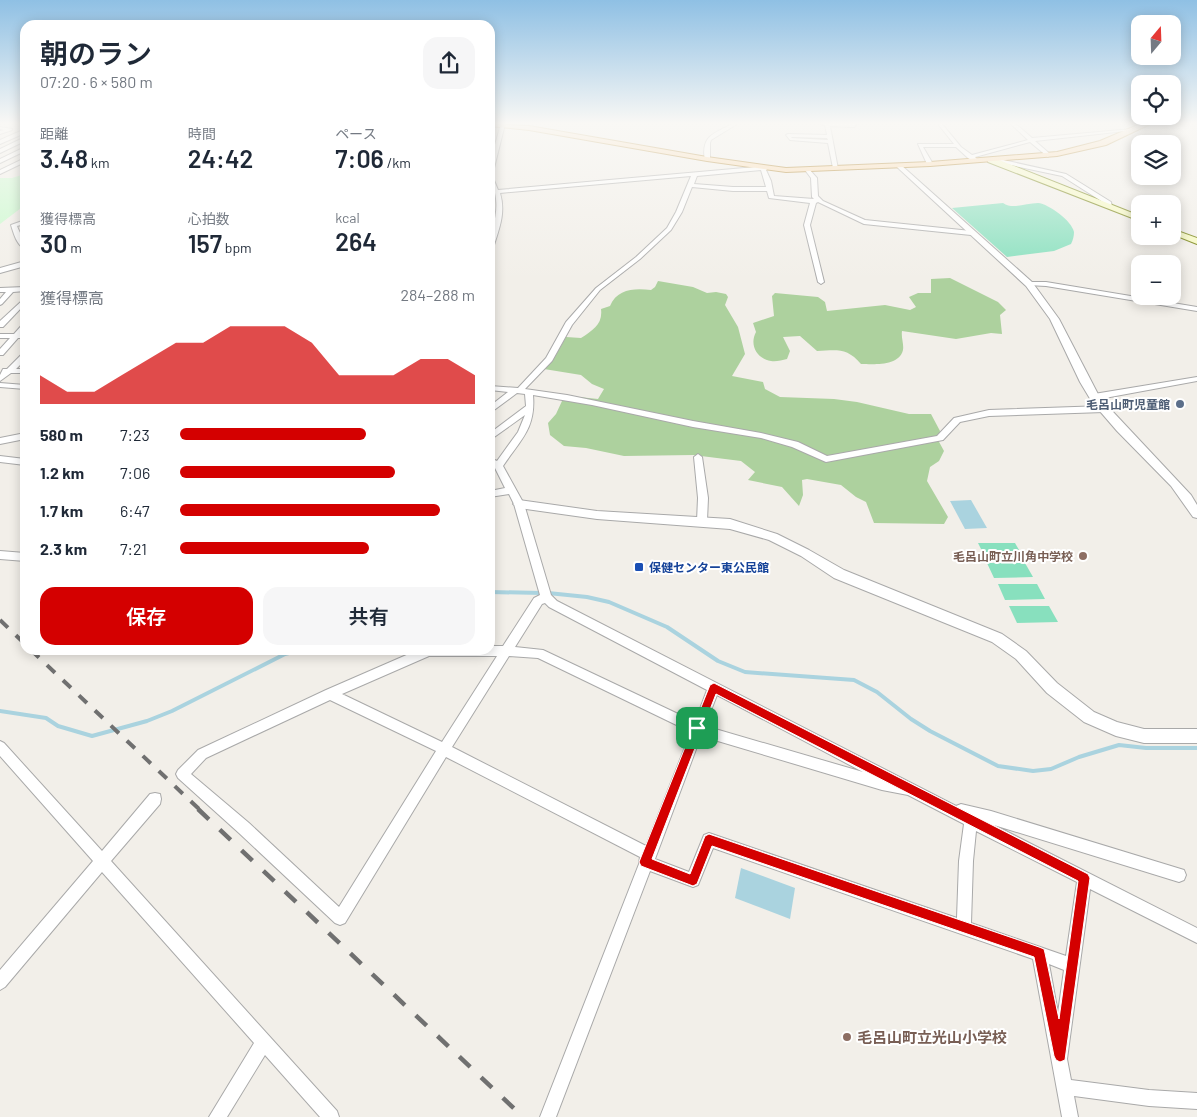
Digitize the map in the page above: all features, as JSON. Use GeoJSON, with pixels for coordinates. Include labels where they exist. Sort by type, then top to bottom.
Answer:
{"type":"FeatureCollection","features":[{"type":"Feature","properties":{"kind":"main road"},"geometry":{"type":"LineString","coordinates":[[1031,176],[1131,216]]}},
{"type":"Feature","properties":{"kind":"main road"},"geometry":{"type":"LineString","coordinates":[[1181,235],[1197,241]]}},
{"type":"Feature","properties":{"kind":"street"},"geometry":{"type":"LineString","coordinates":[[495,192],[673,176]]}},
{"type":"Feature","properties":{"kind":"street"},"geometry":{"type":"LineString","coordinates":[[495,407],[522,391],[549,359],[569,324],[598,289],[638,258],[669,229],[696,176]]}},
{"type":"Feature","properties":{"kind":"street"},"geometry":{"type":"LineString","coordinates":[[767,176],[771,197],[815,201],[864,222],[971,233]]}},
{"type":"Feature","properties":{"kind":"street"},"geometry":{"type":"LineString","coordinates":[[813,176],[815,201],[807,225],[821,282]]}},
{"type":"Feature","properties":{"kind":"street"},"geometry":{"type":"LineString","coordinates":[[909,176],[1029,284],[1054,317],[1094,397],[1193,503],[1197,514]]}},
{"type":"Feature","properties":{"kind":"street"},"geometry":{"type":"LineString","coordinates":[[1066,176],[1109,203],[1109,207]]}},
{"type":"Feature","properties":{"kind":"street"},"geometry":{"type":"LineString","coordinates":[[691,184],[770,189]]}},
{"type":"Feature","properties":{"kind":"street"},"geometry":{"type":"LineString","coordinates":[[495,193],[500,200],[501,218],[495,234]]}},
{"type":"Feature","properties":{"kind":"street"},"geometry":{"type":"LineString","coordinates":[[20,224],[14,226],[20,241]]}},
{"type":"Feature","properties":{"kind":"street"},"geometry":{"type":"LineString","coordinates":[[0,271],[20,265]]}},
{"type":"Feature","properties":{"kind":"street"},"geometry":{"type":"LineString","coordinates":[[1029,284],[1039,283],[1197,309]]}},
{"type":"Feature","properties":{"kind":"street"},"geometry":{"type":"LineString","coordinates":[[0,290],[20,289]]}},
{"type":"Feature","properties":{"kind":"street"},"geometry":{"type":"LineString","coordinates":[[0,303],[11,290]]}},
{"type":"Feature","properties":{"kind":"street"},"geometry":{"type":"LineString","coordinates":[[0,325],[20,305]]}},
{"type":"Feature","properties":{"kind":"street"},"geometry":{"type":"LineString","coordinates":[[0,336],[20,336]]}},
{"type":"Feature","properties":{"kind":"street"},"geometry":{"type":"LineString","coordinates":[[0,353],[20,337]]}},
{"type":"Feature","properties":{"kind":"street"},"geometry":{"type":"LineString","coordinates":[[0,379],[20,361]]}},
{"type":"Feature","properties":{"kind":"street"},"geometry":{"type":"LineString","coordinates":[[0,370],[20,371]]}},
{"type":"Feature","properties":{"kind":"street"},"geometry":{"type":"LineString","coordinates":[[1094,397],[1197,379]]}},
{"type":"Feature","properties":{"kind":"street"},"geometry":{"type":"LineString","coordinates":[[0,384],[20,386]]}},
{"type":"Feature","properties":{"kind":"street"},"geometry":{"type":"LineString","coordinates":[[495,388],[522,391],[760,435],[816,453],[826,459],[940,438],[957,420],[989,414],[1104,409]]}},
{"type":"Feature","properties":{"kind":"street"},"geometry":{"type":"LineString","coordinates":[[495,462],[523,431],[530,416],[531,406],[522,391]]}},
{"type":"Feature","properties":{"kind":"street"},"geometry":{"type":"LineString","coordinates":[[495,433],[531,406]]}},
{"type":"Feature","properties":{"kind":"street"},"geometry":{"type":"LineString","coordinates":[[0,441],[20,437]]}},
{"type":"Feature","properties":{"kind":"street"},"geometry":{"type":"LineString","coordinates":[[698,457],[703,498],[702,521]]}},
{"type":"Feature","properties":{"kind":"street"},"geometry":{"type":"LineString","coordinates":[[2,461],[20,462]]}},
{"type":"Feature","properties":{"kind":"street"},"geometry":{"type":"LineString","coordinates":[[495,464],[519,504],[546,597],[553,604],[908,789],[949,808],[1197,936]]}},
{"type":"Feature","properties":{"kind":"street"},"geometry":{"type":"LineString","coordinates":[[495,493],[512,490]]}},
{"type":"Feature","properties":{"kind":"street"},"geometry":{"type":"LineString","coordinates":[[519,504],[597,515],[730,524],[773,537],[805,552],[839,574],[997,638],[1021,655],[1070,703],[1089,717],[1116,729],[1144,736],[1197,736]]}},
{"type":"Feature","properties":{"kind":"street"},"geometry":{"type":"LineString","coordinates":[[0,555],[20,557]]}},
{"type":"Feature","properties":{"kind":"street"},"geometry":{"type":"LineString","coordinates":[[419,655],[202,754],[182,774],[244,828],[340,918],[538,601],[546,597]]}},
{"type":"Feature","properties":{"kind":"street"},"geometry":{"type":"LineString","coordinates":[[495,651],[539,653],[697,728],[882,784],[908,789]]}},
{"type":"Feature","properties":{"kind":"street"},"geometry":{"type":"LineString","coordinates":[[548,1117],[646,858],[714,688]]}},
{"type":"Feature","properties":{"kind":"street"},"geometry":{"type":"LineString","coordinates":[[330,694],[444,749],[646,858],[693,880],[709,840],[1072,964]]}},
{"type":"Feature","properties":{"kind":"street"},"geometry":{"type":"LineString","coordinates":[[0,747],[331,1117]]}},
{"type":"Feature","properties":{"kind":"street"},"geometry":{"type":"LineString","coordinates":[[0,982],[156,799]]}},
{"type":"Feature","properties":{"kind":"street"},"geometry":{"type":"LineString","coordinates":[[949,808],[991,818],[1179,875]]}},
{"type":"Feature","properties":{"kind":"street"},"geometry":{"type":"LineString","coordinates":[[964,927],[966,861],[971,820]]}},
{"type":"Feature","properties":{"kind":"street"},"geometry":{"type":"LineString","coordinates":[[1060,1056],[1084,878]]}},
{"type":"Feature","properties":{"kind":"street"},"geometry":{"type":"LineString","coordinates":[[1039,953],[1060,1056],[1070,1117]]}},
{"type":"Feature","properties":{"kind":"street"},"geometry":{"type":"LineString","coordinates":[[217,1117],[264,1042]]}},
{"type":"Feature","properties":{"kind":"street"},"geometry":{"type":"LineString","coordinates":[[1065,1087],[1140,1097],[1197,1101]]}},
{"type":"Feature","properties":{"kind":"green space"},"geometry":{"type":"Polygon","coordinates":[[[20,176],[20,209],[0,224],[0,178],[20,176]]]}},
{"type":"Feature","properties":{"kind":"green space"},"geometry":{"type":"Polygon","coordinates":[[[1003,203],[1015,206],[1038,203],[1054,210],[1065,218],[1074,232],[1071,244],[1054,251],[1007,257],[952,208],[1003,203]]]}},
{"type":"Feature","properties":{"kind":"green space"},"geometry":{"type":"Polygon","coordinates":[[[950,278],[998,302],[1006,310],[1000,315],[1002,334],[991,333],[956,339],[902,331],[903,350],[900,355],[891,362],[878,364],[861,364],[846,352],[817,351],[800,336],[783,337],[790,351],[787,359],[766,360],[758,354],[754,346],[753,342],[756,332],[753,323],[774,316],[772,296],[775,293],[818,297],[825,302],[827,311],[885,305],[910,310],[916,307],[909,297],[918,293],[931,293],[931,279],[950,278]]]}},
{"type":"Feature","properties":{"kind":"green space"},"geometry":{"type":"Polygon","coordinates":[[[658,281],[693,287],[707,293],[726,294],[728,297],[725,305],[738,327],[745,354],[732,376],[763,382],[765,389],[780,397],[834,399],[857,402],[909,414],[931,414],[940,431],[938,440],[944,451],[939,461],[930,467],[927,481],[948,517],[944,524],[874,523],[866,502],[841,485],[807,479],[802,480],[803,495],[799,506],[782,487],[748,480],[755,472],[741,461],[693,455],[624,456],[586,448],[564,446],[550,435],[548,423],[556,414],[562,401],[579,397],[598,399],[604,389],[592,384],[581,375],[544,369],[553,360],[566,337],[581,338],[599,323],[601,309],[610,306],[617,296],[632,290],[651,290],[658,281]]]}},
{"type":"Feature","properties":{"kind":"green space"},"geometry":{"type":"Polygon","coordinates":[[[978,543],[1015,543],[1023,557],[985,557],[978,543]]]}},
{"type":"Feature","properties":{"kind":"green space"},"geometry":{"type":"Polygon","coordinates":[[[987,563],[1025,563],[1033,577],[994,578],[987,563]]]}},
{"type":"Feature","properties":{"kind":"green space"},"geometry":{"type":"Polygon","coordinates":[[[998,584],[1037,584],[1045,599],[1005,600],[998,584]]]}},
{"type":"Feature","properties":{"kind":"green space"},"geometry":{"type":"Polygon","coordinates":[[[1009,606],[1049,606],[1058,622],[1017,623],[1009,606]]]}},
{"type":"Feature","properties":{"kind":"water"},"geometry":{"type":"Polygon","coordinates":[[[971,500],[987,528],[965,529],[950,501],[971,500]]]}},
{"type":"Feature","properties":{"kind":"water"},"geometry":{"type":"Polygon","coordinates":[[[741,868],[795,888],[790,919],[735,898],[741,868]]]}},
{"type":"Feature","properties":{"kind":"waterway"},"geometry":{"type":"LineString","coordinates":[[495,592],[542,593]]}},
{"type":"Feature","properties":{"kind":"waterway"},"geometry":{"type":"LineString","coordinates":[[548,593],[587,597],[609,602],[667,627],[718,661],[745,672],[854,680],[877,692],[911,719],[930,731],[998,766],[1033,771],[1051,769],[1079,757],[1119,745],[1146,748],[1197,748]]}},
{"type":"Feature","properties":{"kind":"waterway"},"geometry":{"type":"LineString","coordinates":[[0,711],[46,718],[58,726],[92,736],[147,721],[172,711],[283,655]]}},
{"type":"Feature","properties":{"kind":"railway"},"geometry":{"type":"LineString","coordinates":[[0,620],[20,639]]}},
{"type":"Feature","properties":{"kind":"railway"},"geometry":{"type":"LineString","coordinates":[[36,655],[200,810]]}},
{"type":"Feature","properties":{"kind":"railway"},"geometry":{"type":"LineString","coordinates":[[198,809],[523,1117]]}},
{"type":"Feature","properties":{"kind":"place","name":"毛呂山町児童館"},"geometry":{"type":"Point","coordinates":[1180,404]}},
{"type":"Feature","properties":{"kind":"place","name":"毛呂山町立川角中学校"},"geometry":{"type":"Point","coordinates":[1083,556]}},
{"type":"Feature","properties":{"kind":"place","name":"保健センター東公民館"},"geometry":{"type":"Point","coordinates":[639,567]}},
{"type":"Feature","properties":{"kind":"place","name":"毛呂山町立光山小学校"},"geometry":{"type":"Point","coordinates":[847,1037]}},
{"type":"Feature","properties":{"kind":"route"},"geometry":{"type":"LineString","coordinates":[[714,688],[1084,878],[1060,1056],[1039,953],[709,840],[693,880],[645,862],[697,728],[714,688]]}}]}
